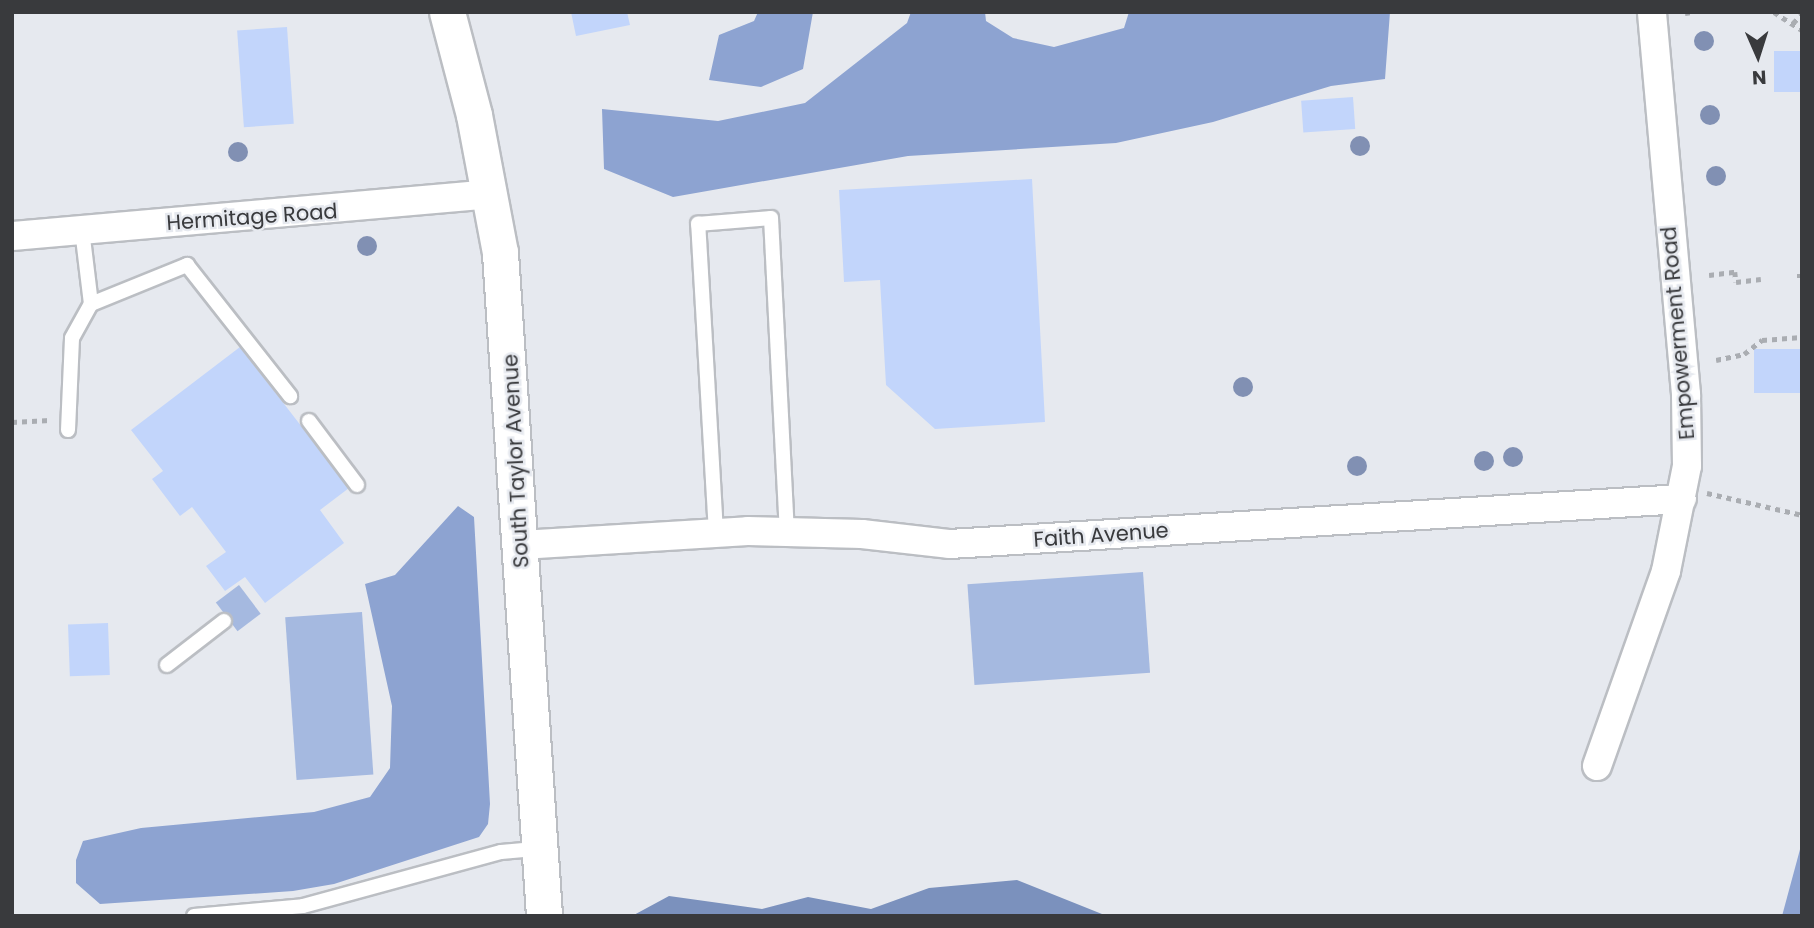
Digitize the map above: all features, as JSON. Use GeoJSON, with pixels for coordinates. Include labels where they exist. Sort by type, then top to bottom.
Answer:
{"type":"FeatureCollection","features":[{"type":"Feature","properties":{"kind":"street","name":"South Taylor Avenue"},"geometry":{"type":"LineString","coordinates":[[447,12],[492,194],[510,352],[544,916]]}},
{"type":"Feature","properties":{"kind":"street","name":"Empowerment Road"},"geometry":{"type":"LineString","coordinates":[[1597,766],[1666,571],[1682,499],[1689,440],[1651,12]]}},
{"type":"Feature","properties":{"kind":"street","name":"Hermitage Road"},"geometry":{"type":"LineString","coordinates":[[12,236],[492,194]]}},
{"type":"Feature","properties":{"kind":"street","name":"Faith Avenue"},"geometry":{"type":"LineString","coordinates":[[521,545],[716,533],[862,534],[950,544],[1682,499]]}},
{"type":"Feature","properties":{"kind":"lane"},"geometry":{"type":"LineString","coordinates":[[716,533],[698,224],[771,218],[787,535]]}},
{"type":"Feature","properties":{"kind":"lane"},"geometry":{"type":"LineString","coordinates":[[68,430],[72,338],[91,304],[82,230]]}},
{"type":"Feature","properties":{"kind":"lane"},"geometry":{"type":"LineString","coordinates":[[91,304],[187,265],[290,396]]}},
{"type":"Feature","properties":{"kind":"lane"},"geometry":{"type":"LineString","coordinates":[[309,421],[357,485]]}},
{"type":"Feature","properties":{"kind":"lane"},"geometry":{"type":"LineString","coordinates":[[167,665],[224,621]]}},
{"type":"Feature","properties":{"kind":"lane"},"geometry":{"type":"LineString","coordinates":[[194,916],[303,905],[501,852],[540,849]]}},
{"type":"Feature","properties":{"kind":"path"},"geometry":{"type":"LineString","coordinates":[[1685,13],[1692,12]]}},
{"type":"Feature","properties":{"kind":"path"},"geometry":{"type":"LineString","coordinates":[[1774,12],[1802,30]]}},
{"type":"Feature","properties":{"kind":"path"},"geometry":{"type":"LineString","coordinates":[[1793,23],[1802,14]]}},
{"type":"Feature","properties":{"kind":"path"},"geometry":{"type":"LineString","coordinates":[[1709,275],[1735,272],[1736,282],[1761,279]]}},
{"type":"Feature","properties":{"kind":"path"},"geometry":{"type":"LineString","coordinates":[[1716,360],[1744,354],[1762,340],[1802,337]]}},
{"type":"Feature","properties":{"kind":"path"},"geometry":{"type":"LineString","coordinates":[[12,422],[33,421]]}},
{"type":"Feature","properties":{"kind":"path"},"geometry":{"type":"LineString","coordinates":[[1682,499],[1706,493],[1802,515]]}},
{"type":"Feature","properties":{"kind":"shaded area"},"geometry":{"type":"Polygon","coordinates":[[[758,12],[813,12],[803,69],[761,87],[709,80],[719,35],[754,21],[758,12]]]}},
{"type":"Feature","properties":{"kind":"shaded area"},"geometry":{"type":"Polygon","coordinates":[[[911,12],[985,12],[986,21],[1013,38],[1054,47],[1124,28],[1129,12],[1390,12],[1385,79],[1331,86],[1213,122],[1116,143],[908,156],[673,197],[604,169],[602,109],[718,121],[805,103],[907,23],[911,12]]]}},
{"type":"Feature","properties":{"kind":"shaded area"},"geometry":{"type":"Polygon","coordinates":[[[458,506],[474,517],[490,804],[488,824],[479,837],[334,884],[293,891],[100,904],[76,883],[76,860],[83,841],[141,828],[314,812],[370,797],[390,768],[392,706],[365,584],[395,575],[458,506]]]}},
{"type":"Feature","properties":{"kind":"shaded area"},"geometry":{"type":"Polygon","coordinates":[[[1143,572],[1150,673],[974,685],[967,584],[1143,572]]]}},
{"type":"Feature","properties":{"kind":"shaded area"},"geometry":{"type":"Polygon","coordinates":[[[239,585],[261,614],[238,631],[216,602],[239,585]]]}},
{"type":"Feature","properties":{"kind":"shaded area"},"geometry":{"type":"Polygon","coordinates":[[[362,612],[373,775],[297,780],[285,617],[362,612]]]}},
{"type":"Feature","properties":{"kind":"shaded area"},"geometry":{"type":"Polygon","coordinates":[[[1802,842],[1802,916],[1782,916],[1802,842]]]}},
{"type":"Feature","properties":{"kind":"shaded area"},"geometry":{"type":"Polygon","coordinates":[[[1017,880],[1107,916],[632,916],[669,896],[762,909],[808,897],[871,909],[929,888],[1017,880]]]}},
{"type":"Feature","properties":{"kind":"building"},"geometry":{"type":"Polygon","coordinates":[[[571,12],[627,12],[630,25],[576,36],[571,12]]]}},
{"type":"Feature","properties":{"kind":"building"},"geometry":{"type":"Polygon","coordinates":[[[287,27],[294,124],[244,127],[237,30],[287,27]]]}},
{"type":"Feature","properties":{"kind":"building"},"geometry":{"type":"Polygon","coordinates":[[[1774,51],[1802,51],[1802,92],[1774,92],[1774,51]]]}},
{"type":"Feature","properties":{"kind":"building"},"geometry":{"type":"Polygon","coordinates":[[[1353,97],[1355,129],[1303,133],[1301,101],[1353,97]]]}},
{"type":"Feature","properties":{"kind":"building"},"geometry":{"type":"Polygon","coordinates":[[[1032,179],[1045,422],[935,429],[886,385],[880,280],[844,282],[839,190],[1032,179]]]}},
{"type":"Feature","properties":{"kind":"building"},"geometry":{"type":"Polygon","coordinates":[[[240,347],[349,488],[320,510],[344,543],[265,603],[245,577],[225,591],[206,566],[226,552],[192,507],[180,516],[152,479],[163,471],[131,430],[240,347]]]}},
{"type":"Feature","properties":{"kind":"building"},"geometry":{"type":"Polygon","coordinates":[[[1754,349],[1802,349],[1802,393],[1754,393],[1754,349]]]}},
{"type":"Feature","properties":{"kind":"building"},"geometry":{"type":"Polygon","coordinates":[[[108,623],[110,675],[70,676],[68,624],[108,623]]]}}]}
